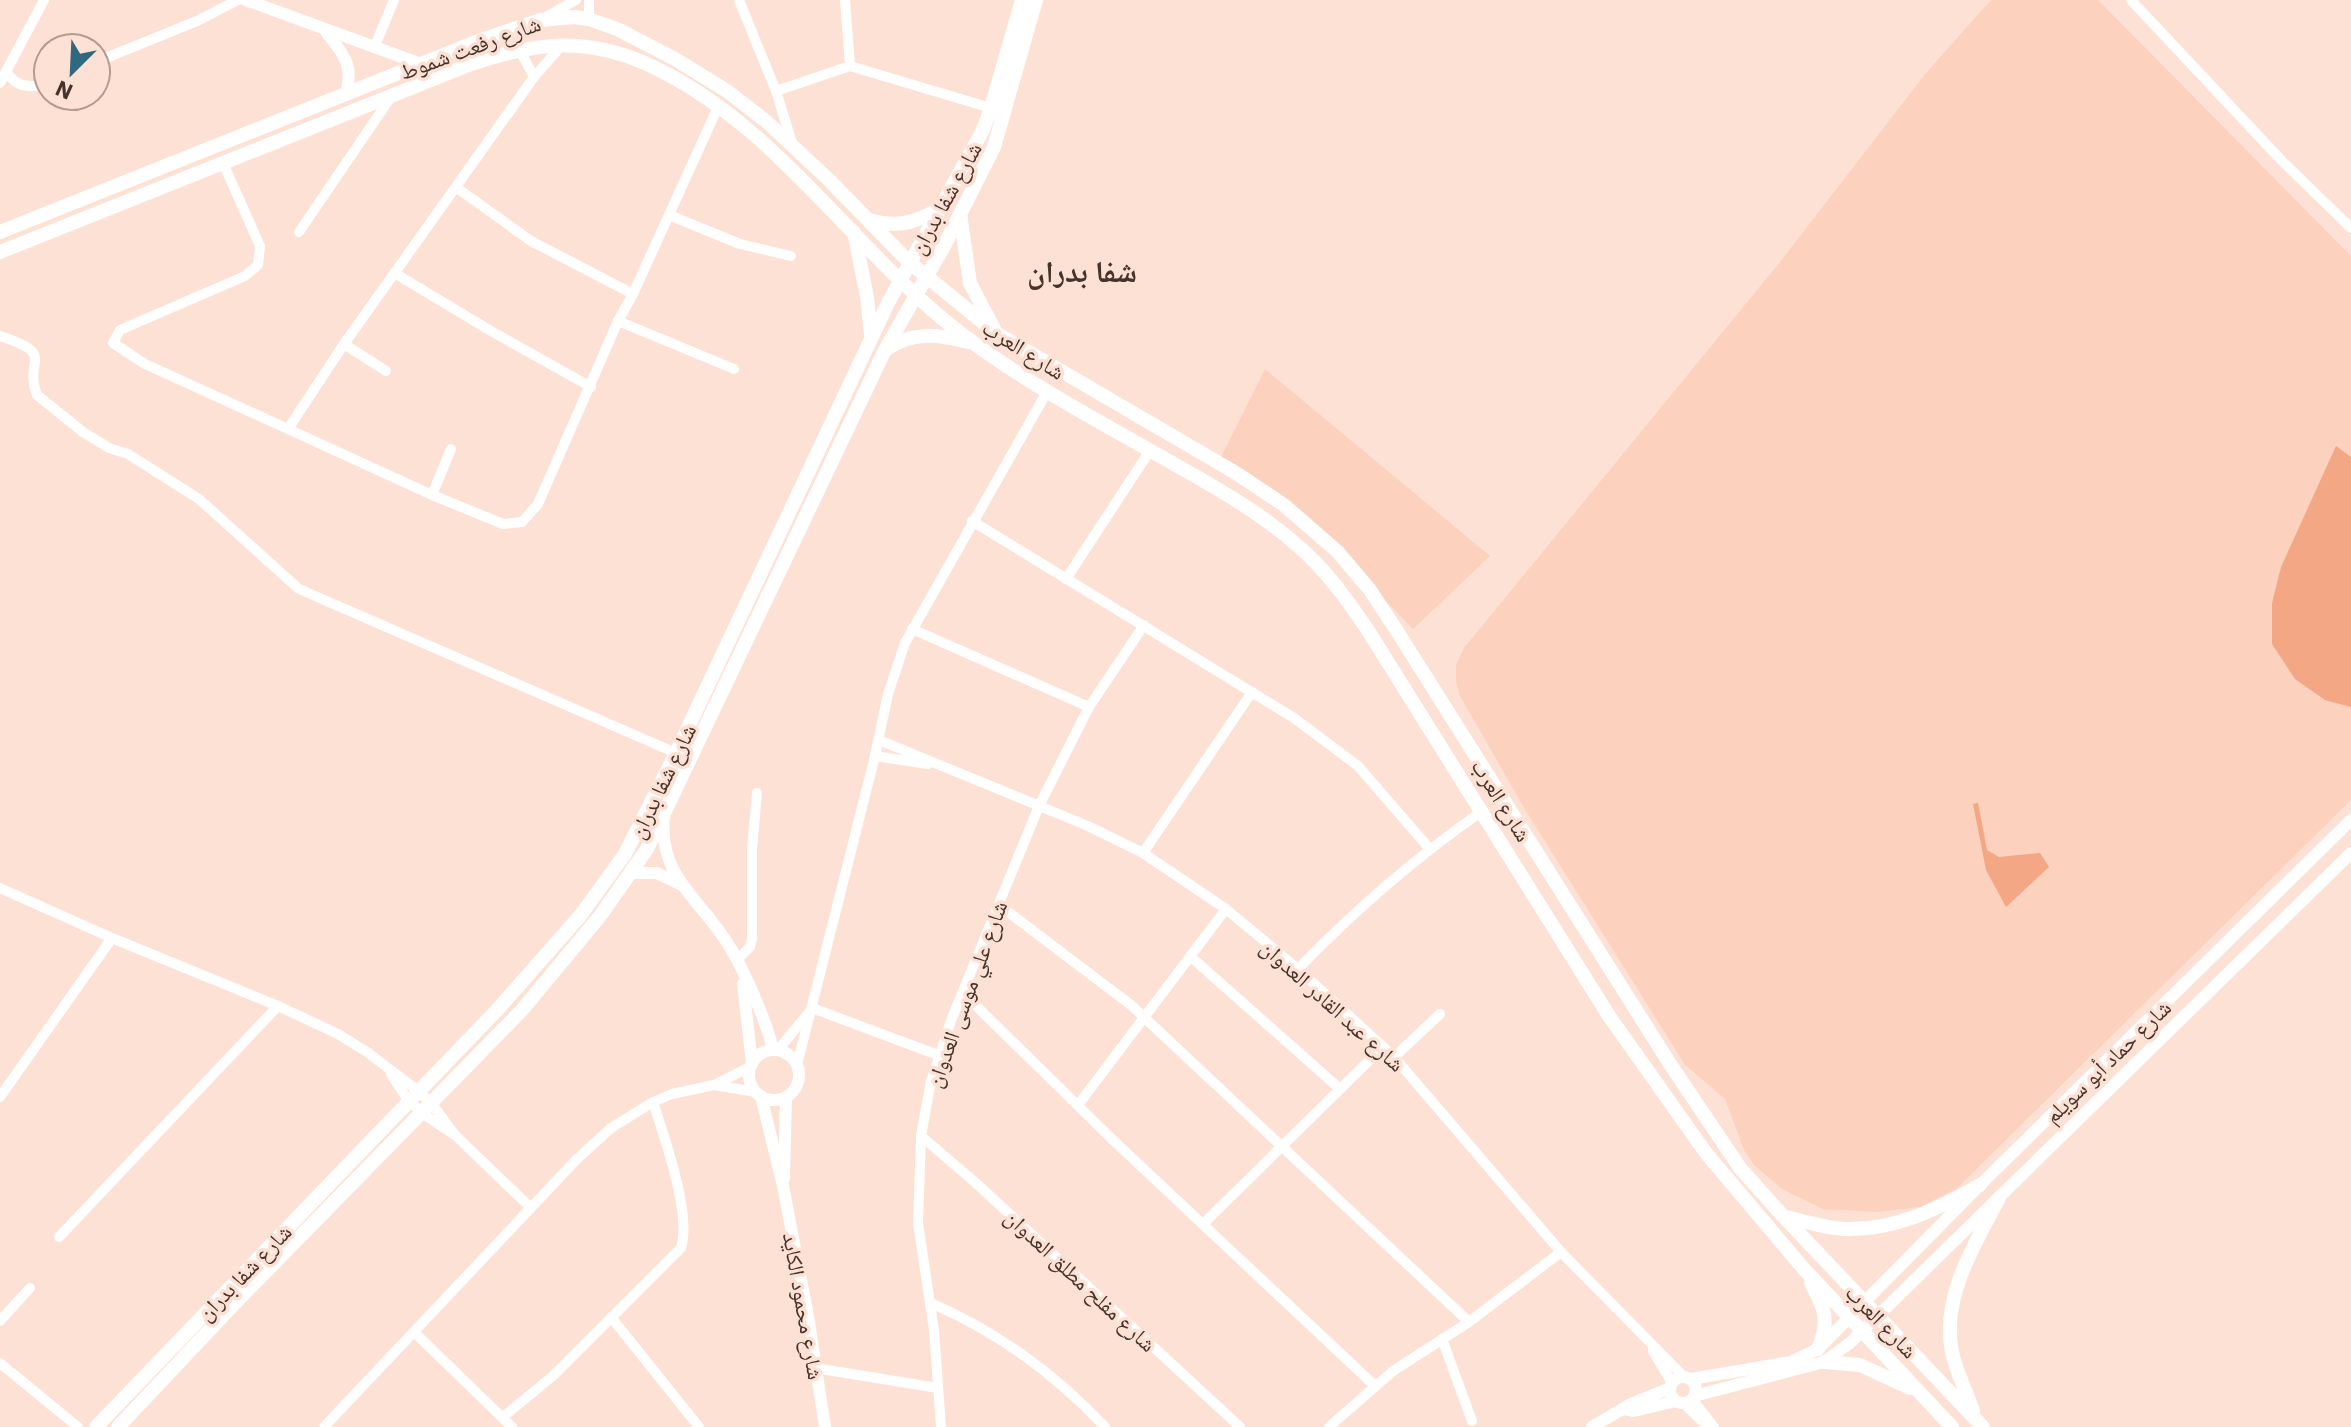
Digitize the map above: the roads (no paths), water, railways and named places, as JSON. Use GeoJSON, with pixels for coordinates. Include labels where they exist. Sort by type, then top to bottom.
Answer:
{"type":"FeatureCollection","features":[{"type":"Feature","properties":{"kind":"main road","name":"شارع شفا بدران"},"geometry":{"type":"LineString","coordinates":[[96,1427],[498,1009],[580,916],[633,841],[871,338],[909,262],[970,155],[991,108],[1022,0]]}},
{"type":"Feature","properties":{"kind":"main road","name":"شارع شفا بدران"},"geometry":{"type":"LineString","coordinates":[[118,1427],[539,991],[600,916],[630,873],[664,816],[885,350],[960,214],[998,135],[1036,0]]}},
{"type":"Feature","properties":{"kind":"main road","name":"شارع رفعت شموط"},"geometry":{"type":"LineString","coordinates":[[0,232],[481,40],[541,20],[574,17],[589,19],[650,46],[747,106],[792,143],[926,277]]}},
{"type":"Feature","properties":{"kind":"main road","name":"شارع رفعت شموط"},"geometry":{"type":"LineString","coordinates":[[0,252],[471,64],[519,49],[563,44],[626,56],[676,79],[718,107],[784,161],[915,295]]}},
{"type":"Feature","properties":{"kind":"main road"},"geometry":{"type":"LineString","coordinates":[[132,179],[139,196]]}},
{"type":"Feature","properties":{"kind":"main road"},"geometry":{"type":"LineString","coordinates":[[869,220],[886,225],[905,225],[940,209]]}},
{"type":"Feature","properties":{"kind":"main road"},"geometry":{"type":"LineString","coordinates":[[960,214],[970,283],[996,333]]}},
{"type":"Feature","properties":{"kind":"main road"},"geometry":{"type":"LineString","coordinates":[[854,232],[867,297],[871,338]]}},
{"type":"Feature","properties":{"kind":"main road","name":"شارع العرب"},"geometry":{"type":"LineString","coordinates":[[926,277],[996,333],[1263,489],[1338,552],[1391,621],[1539,859],[1740,1168],[1980,1423]]}},
{"type":"Feature","properties":{"kind":"main road","name":"شارع العرب"},"geometry":{"type":"LineString","coordinates":[[915,295],[975,344],[1250,508],[1314,562],[1340,591],[1369,632],[1652,1079],[1718,1170],[1804,1269],[1952,1427]]}},
{"type":"Feature","properties":{"kind":"main road"},"geometry":{"type":"LineString","coordinates":[[885,350],[899,340],[928,334],[975,344]]}},
{"type":"Feature","properties":{"kind":"main road"},"geometry":{"type":"LineString","coordinates":[[1783,1216],[1836,1228],[1860,1228],[1933,1212],[1980,1185]]}},
{"type":"Feature","properties":{"kind":"main road"},"geometry":{"type":"LineString","coordinates":[[1980,1423],[1952,1350],[1951,1316],[1963,1271],[1999,1198]]}},
{"type":"Feature","properties":{"kind":"main road"},"geometry":{"type":"LineString","coordinates":[[1804,1269],[1826,1318],[1821,1356],[1860,1365],[1916,1390]]}},
{"type":"Feature","properties":{"kind":"street"},"geometry":{"type":"LineString","coordinates":[[0,83],[44,0]]}},
{"type":"Feature","properties":{"kind":"street"},"geometry":{"type":"LineString","coordinates":[[112,56],[197,21],[238,0]]}},
{"type":"Feature","properties":{"kind":"street"},"geometry":{"type":"LineString","coordinates":[[246,0],[421,64]]}},
{"type":"Feature","properties":{"kind":"street"},"geometry":{"type":"LineString","coordinates":[[374,48],[394,0]]}},
{"type":"Feature","properties":{"kind":"street"},"geometry":{"type":"LineString","coordinates":[[541,20],[576,0]]}},
{"type":"Feature","properties":{"kind":"street"},"geometry":{"type":"LineString","coordinates":[[589,0],[589,19]]}},
{"type":"Feature","properties":{"kind":"street"},"geometry":{"type":"LineString","coordinates":[[739,0],[776,91],[792,143]]}},
{"type":"Feature","properties":{"kind":"street"},"geometry":{"type":"LineString","coordinates":[[845,0],[850,66]]}},
{"type":"Feature","properties":{"kind":"street"},"geometry":{"type":"LineString","coordinates":[[2131,0],[2282,161],[2351,228]]}},
{"type":"Feature","properties":{"kind":"street"},"geometry":{"type":"LineString","coordinates":[[325,30],[344,53],[349,69],[347,91]]}},
{"type":"Feature","properties":{"kind":"street"},"geometry":{"type":"LineString","coordinates":[[288,429],[344,344],[534,77],[563,44]]}},
{"type":"Feature","properties":{"kind":"street"},"geometry":{"type":"LineString","coordinates":[[519,49],[534,77]]}},
{"type":"Feature","properties":{"kind":"street"},"geometry":{"type":"LineString","coordinates":[[776,91],[850,66],[991,108]]}},
{"type":"Feature","properties":{"kind":"street"},"geometry":{"type":"LineString","coordinates":[[6,71],[15,83],[32,86]]}},
{"type":"Feature","properties":{"kind":"street"},"geometry":{"type":"LineString","coordinates":[[299,232],[393,95]]}},
{"type":"Feature","properties":{"kind":"street"},"geometry":{"type":"LineString","coordinates":[[223,163],[260,246],[258,265],[245,276],[120,330],[113,343],[145,364],[432,495],[503,524],[517,524],[528,518],[538,504],[618,321],[718,107]]}},
{"type":"Feature","properties":{"kind":"street"},"geometry":{"type":"LineString","coordinates":[[457,188],[531,241],[633,294]]}},
{"type":"Feature","properties":{"kind":"street"},"geometry":{"type":"LineString","coordinates":[[669,215],[740,244],[791,256]]}},
{"type":"Feature","properties":{"kind":"street"},"geometry":{"type":"LineString","coordinates":[[396,274],[591,387]]}},
{"type":"Feature","properties":{"kind":"street"},"geometry":{"type":"LineString","coordinates":[[618,321],[734,369]]}},
{"type":"Feature","properties":{"kind":"street"},"geometry":{"type":"LineString","coordinates":[[0,336],[32,350],[37,395],[83,432],[109,448],[128,454],[199,499],[299,589],[676,753]]}},
{"type":"Feature","properties":{"kind":"street"},"geometry":{"type":"LineString","coordinates":[[344,344],[386,371]]}},
{"type":"Feature","properties":{"kind":"street"},"geometry":{"type":"LineString","coordinates":[[714,1085],[773,1100],[786,1097],[795,1089],[799,1077],[797,1065],[888,694],[912,629],[1048,390]]}},
{"type":"Feature","properties":{"kind":"street"},"geometry":{"type":"LineString","coordinates":[[432,495],[451,449]]}},
{"type":"Feature","properties":{"kind":"street"},"geometry":{"type":"LineString","coordinates":[[1066,579],[1151,449]]}},
{"type":"Feature","properties":{"kind":"street"},"geometry":{"type":"LineString","coordinates":[[972,521],[1294,718],[1358,766],[1429,848]]}},
{"type":"Feature","properties":{"kind":"street","name":"شارع علي موسى العدوان"},"geometry":{"type":"LineString","coordinates":[[941,1427],[931,1303],[918,1223],[921,1136],[938,1055],[1039,806],[1089,707],[1144,625]]}},
{"type":"Feature","properties":{"kind":"street"},"geometry":{"type":"LineString","coordinates":[[912,629],[1089,707]]}},
{"type":"Feature","properties":{"kind":"street"},"geometry":{"type":"LineString","coordinates":[[1143,853],[1252,692]]}},
{"type":"Feature","properties":{"kind":"street","name":"شارع عبد القادر العدوان"},"geometry":{"type":"LineString","coordinates":[[879,740],[1143,853],[1226,909],[1298,969],[1394,1057],[1561,1252],[1651,1345],[1679,1382]]}},
{"type":"Feature","properties":{"kind":"street","name":"شارع عبد القادر العدوان"},"geometry":{"type":"LineString","coordinates":[[875,756],[938,765]]}},
{"type":"Feature","properties":{"kind":"street"},"geometry":{"type":"LineString","coordinates":[[737,960],[750,947],[752,939],[751,861],[757,793]]}},
{"type":"Feature","properties":{"kind":"street"},"geometry":{"type":"LineString","coordinates":[[1298,969],[1330,936],[1429,848],[1481,812]]}},
{"type":"Feature","properties":{"kind":"street"},"geometry":{"type":"LineString","coordinates":[[664,816],[665,852],[681,884],[716,926],[737,960],[776,1050],[790,1055],[797,1065]]}},
{"type":"Feature","properties":{"kind":"street","name":"شارع حماد أبو سويلم"},"geometry":{"type":"LineString","coordinates":[[1821,1356],[1864,1302],[2351,820]]}},
{"type":"Feature","properties":{"kind":"street","name":"شارع حماد أبو سويلم"},"geometry":{"type":"LineString","coordinates":[[1821,1356],[1862,1332],[2351,853]]}},
{"type":"Feature","properties":{"kind":"street"},"geometry":{"type":"LineString","coordinates":[[630,873],[657,873],[681,884]]}},
{"type":"Feature","properties":{"kind":"street"},"geometry":{"type":"LineString","coordinates":[[0,888],[278,1006],[354,1043],[385,1066],[531,1208]]}},
{"type":"Feature","properties":{"kind":"street"},"geometry":{"type":"LineString","coordinates":[[999,905],[1108,986],[1469,1322]]}},
{"type":"Feature","properties":{"kind":"street"},"geometry":{"type":"LineString","coordinates":[[1078,1105],[1226,909]]}},
{"type":"Feature","properties":{"kind":"street"},"geometry":{"type":"LineString","coordinates":[[0,1097],[112,938]]}},
{"type":"Feature","properties":{"kind":"street"},"geometry":{"type":"LineString","coordinates":[[1190,956],[1340,1089]]}},
{"type":"Feature","properties":{"kind":"street"},"geometry":{"type":"LineString","coordinates":[[743,973],[750,1080],[758,1094]]}},
{"type":"Feature","properties":{"kind":"street"},"geometry":{"type":"LineString","coordinates":[[963,993],[1374,1385]]}},
{"type":"Feature","properties":{"kind":"street"},"geometry":{"type":"LineString","coordinates":[[59,1237],[278,1006]]}},
{"type":"Feature","properties":{"kind":"street"},"geometry":{"type":"LineString","coordinates":[[324,1427],[611,1128],[653,1102],[672,1094],[714,1085],[751,1066],[761,1054],[776,1050],[812,1008]]}},
{"type":"Feature","properties":{"kind":"street"},"geometry":{"type":"LineString","coordinates":[[812,1008],[938,1055]]}},
{"type":"Feature","properties":{"kind":"street"},"geometry":{"type":"LineString","coordinates":[[1394,1057],[1440,1014]]}},
{"type":"Feature","properties":{"kind":"street"},"geometry":{"type":"LineString","coordinates":[[1204,1223],[1383,1047]]}},
{"type":"Feature","properties":{"kind":"street","name":"شارع محمود الكايد"},"geometry":{"type":"LineString","coordinates":[[758,1094],[783,1186],[825,1427]]}},
{"type":"Feature","properties":{"kind":"street","name":"شارع محمود الكايد"},"geometry":{"type":"LineString","coordinates":[[783,1186],[786,1097]]}},
{"type":"Feature","properties":{"kind":"street"},"geometry":{"type":"LineString","coordinates":[[503,1417],[554,1375],[673,1259],[684,1240],[679,1195],[653,1102]]}},
{"type":"Feature","properties":{"kind":"street","name":"شارع مفلح مطلق العدوان"},"geometry":{"type":"LineString","coordinates":[[921,1136],[1240,1427]]}},
{"type":"Feature","properties":{"kind":"street"},"geometry":{"type":"LineString","coordinates":[[1329,1427],[1374,1385],[1469,1322],[1561,1252]]}},
{"type":"Feature","properties":{"kind":"street"},"geometry":{"type":"LineString","coordinates":[[0,1321],[30,1288]]}},
{"type":"Feature","properties":{"kind":"street"},"geometry":{"type":"LineString","coordinates":[[931,1303],[983,1328],[1027,1356],[1070,1390],[1105,1427]]}},
{"type":"Feature","properties":{"kind":"street"},"geometry":{"type":"LineString","coordinates":[[611,1317],[699,1427]]}},
{"type":"Feature","properties":{"kind":"street"},"geometry":{"type":"LineString","coordinates":[[414,1332],[512,1427]]}},
{"type":"Feature","properties":{"kind":"street"},"geometry":{"type":"LineString","coordinates":[[1442,1339],[1472,1421]]}},
{"type":"Feature","properties":{"kind":"street"},"geometry":{"type":"LineString","coordinates":[[1592,1427],[1631,1404],[1679,1382],[1821,1356]]}},
{"type":"Feature","properties":{"kind":"street"},"geometry":{"type":"LineString","coordinates":[[1624,1409],[1634,1411],[1686,1399],[1821,1356]]}},
{"type":"Feature","properties":{"kind":"street"},"geometry":{"type":"LineString","coordinates":[[0,1363],[78,1427]]}},
{"type":"Feature","properties":{"kind":"street"},"geometry":{"type":"LineString","coordinates":[[815,1368],[938,1388]]}},
{"type":"Feature","properties":{"kind":"street"},"geometry":{"type":"LineString","coordinates":[[1679,1382],[1696,1387],[1686,1399]]}},
{"type":"Feature","properties":{"kind":"street"},"geometry":{"type":"LineString","coordinates":[[1679,1382],[1671,1395],[1686,1399],[1706,1425],[1713,1427]]}},
{"type":"Feature","properties":{"kind":"district","name":"شفا بدران"},"geometry":{"type":"Point","coordinates":[1082,270]}}]}
